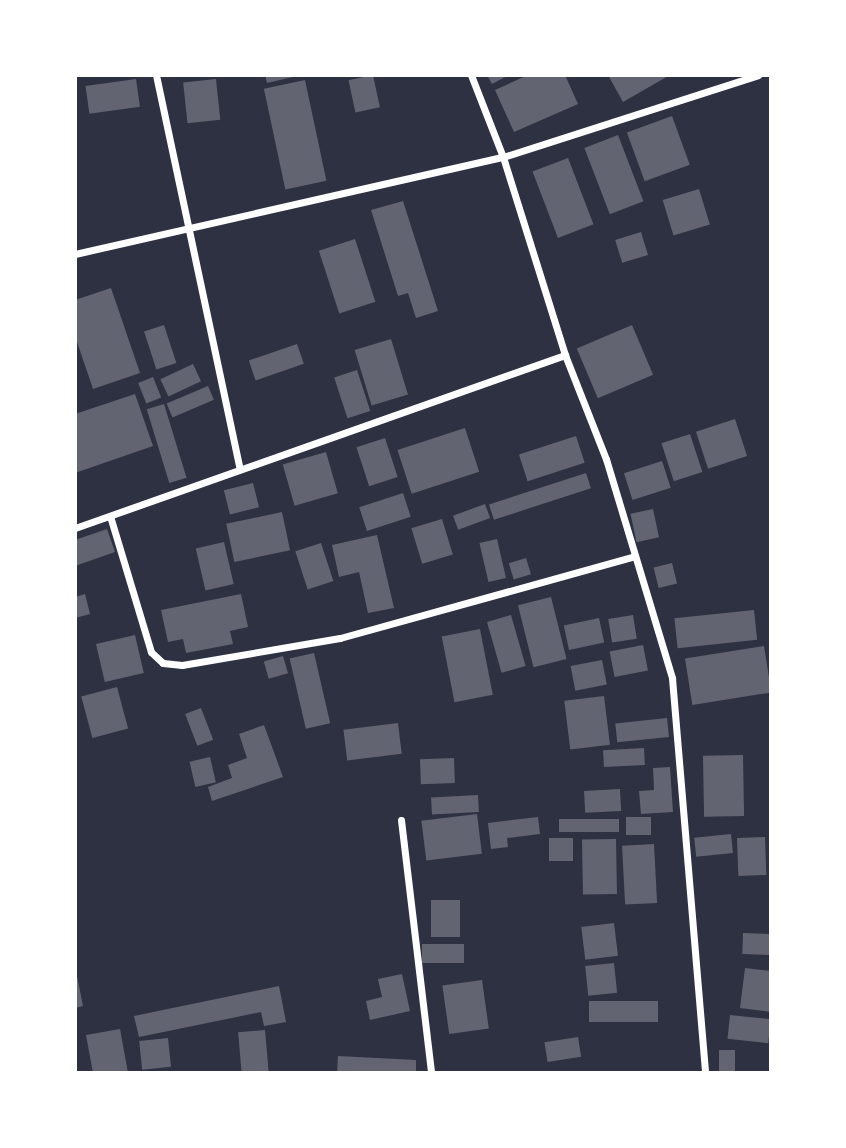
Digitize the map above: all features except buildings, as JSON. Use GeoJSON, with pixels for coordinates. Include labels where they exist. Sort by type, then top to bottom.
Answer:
{"type":"FeatureCollection","features":[{"type":"Feature","properties":{"kind":"street"},"geometry":{"type":"LineString","coordinates":[[156,75],[186,229],[240,469]]}},
{"type":"Feature","properties":{"kind":"street"},"geometry":{"type":"LineString","coordinates":[[471,75],[503,157],[565,355],[606,459],[672,678],[705,1073]]}},
{"type":"Feature","properties":{"kind":"street"},"geometry":{"type":"LineString","coordinates":[[75,254],[503,157],[758,75]]}},
{"type":"Feature","properties":{"kind":"street"},"geometry":{"type":"LineString","coordinates":[[75,528],[565,355]]}},
{"type":"Feature","properties":{"kind":"street"},"geometry":{"type":"LineString","coordinates":[[110,516],[151,652],[163,663],[181,665],[340,638],[635,556]]}},
{"type":"Feature","properties":{"kind":"street"},"geometry":{"type":"LineString","coordinates":[[401,820],[431,1073]]}}]}
